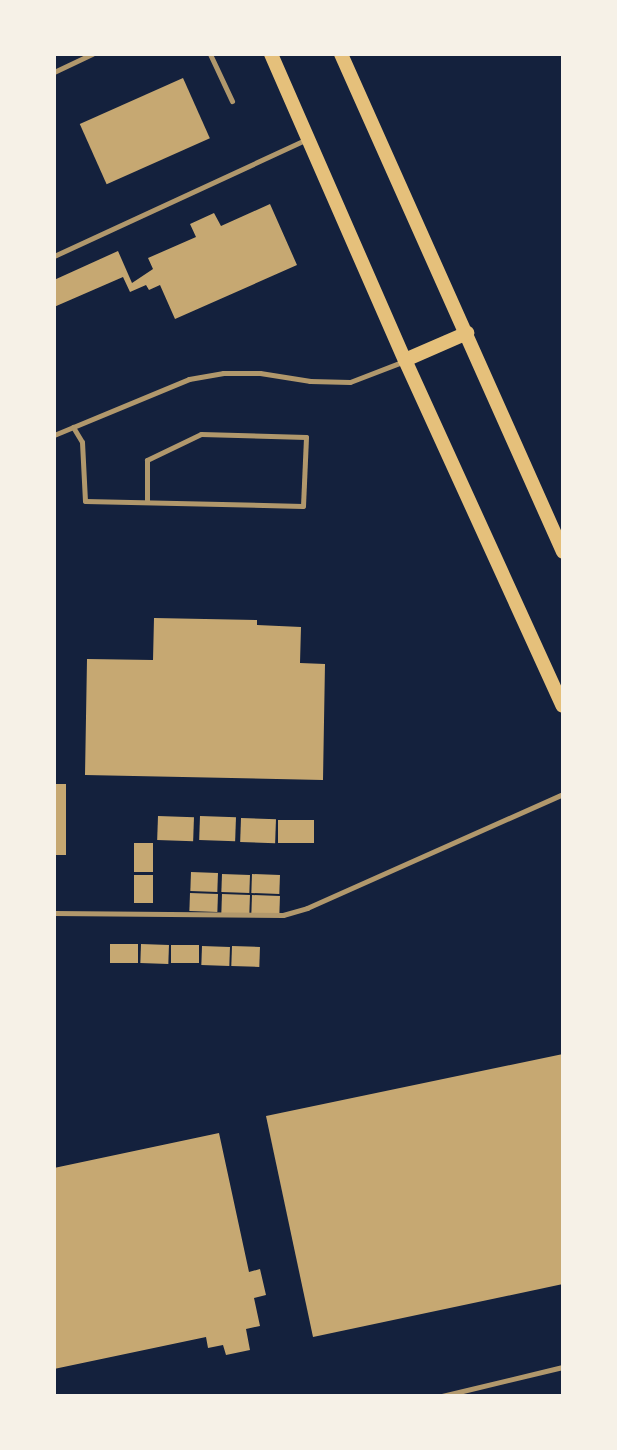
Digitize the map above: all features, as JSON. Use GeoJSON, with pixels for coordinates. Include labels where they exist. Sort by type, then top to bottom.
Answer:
{"type":"FeatureCollection","features":[{"type":"Feature","properties":{"kind":"main road"},"geometry":{"type":"LineString","coordinates":[[271,54],[405,360],[563,706]]}},
{"type":"Feature","properties":{"kind":"main road"},"geometry":{"type":"LineString","coordinates":[[341,54],[563,552]]}},
{"type":"Feature","properties":{"kind":"main road"},"geometry":{"type":"LineString","coordinates":[[405,360],[467,333]]}},
{"type":"Feature","properties":{"kind":"lane"},"geometry":{"type":"LineString","coordinates":[[54,72],[92,54]]}},
{"type":"Feature","properties":{"kind":"lane"},"geometry":{"type":"LineString","coordinates":[[211,54],[232,101]]}},
{"type":"Feature","properties":{"kind":"lane"},"geometry":{"type":"LineString","coordinates":[[54,256],[308,138]]}},
{"type":"Feature","properties":{"kind":"lane"},"geometry":{"type":"LineString","coordinates":[[54,435],[189,379],[223,373],[260,373],[350,382],[405,360]]}},
{"type":"Feature","properties":{"kind":"lane"},"geometry":{"type":"LineString","coordinates":[[73,427],[82,442],[85,459],[85,501],[303,506],[306,437],[201,434],[147,460],[147,501]]}},
{"type":"Feature","properties":{"kind":"lane"},"geometry":{"type":"LineString","coordinates":[[54,913],[284,915],[307,908],[563,794]]}},
{"type":"Feature","properties":{"kind":"lane"},"geometry":{"type":"LineString","coordinates":[[442,1396],[563,1367]]}},
{"type":"Feature","properties":{"kind":"building"},"geometry":{"type":"Polygon","coordinates":[[[183,78],[210,138],[107,184],[80,124],[183,78]]]}},
{"type":"Feature","properties":{"kind":"building"},"geometry":{"type":"Polygon","coordinates":[[[270,204],[297,265],[175,319],[160,285],[149,290],[146,285],[130,292],[123,277],[54,307],[54,280],[118,251],[132,283],[153,269],[148,258],[196,237],[190,224],[214,213],[221,226],[270,204]]]}},
{"type":"Feature","properties":{"kind":"building"},"geometry":{"type":"Polygon","coordinates":[[[154,618],[257,620],[257,625],[301,627],[300,663],[325,664],[323,780],[85,775],[87,659],[153,660],[154,618]]]}},
{"type":"Feature","properties":{"kind":"building"},"geometry":{"type":"Polygon","coordinates":[[[54,784],[66,784],[66,855],[54,855],[54,784]]]}},
{"type":"Feature","properties":{"kind":"building"},"geometry":{"type":"Polygon","coordinates":[[[158,816],[194,817],[193,841],[157,840],[158,816]]]}},
{"type":"Feature","properties":{"kind":"building"},"geometry":{"type":"Polygon","coordinates":[[[200,816],[236,817],[235,841],[199,840],[200,816]]]}},
{"type":"Feature","properties":{"kind":"building"},"geometry":{"type":"Polygon","coordinates":[[[241,818],[276,819],[275,843],[240,842],[241,818]]]}},
{"type":"Feature","properties":{"kind":"building"},"geometry":{"type":"Polygon","coordinates":[[[278,820],[314,820],[314,843],[278,843],[278,820]]]}},
{"type":"Feature","properties":{"kind":"building"},"geometry":{"type":"Polygon","coordinates":[[[134,843],[153,843],[153,872],[134,872],[134,843]]]}},
{"type":"Feature","properties":{"kind":"building"},"geometry":{"type":"Polygon","coordinates":[[[191,872],[218,873],[217,892],[190,891],[191,872]]]}},
{"type":"Feature","properties":{"kind":"building"},"geometry":{"type":"Polygon","coordinates":[[[222,874],[250,875],[249,893],[221,892],[222,874]]]}},
{"type":"Feature","properties":{"kind":"building"},"geometry":{"type":"Polygon","coordinates":[[[252,874],[280,875],[279,894],[251,893],[252,874]]]}},
{"type":"Feature","properties":{"kind":"building"},"geometry":{"type":"Polygon","coordinates":[[[134,875],[153,875],[153,903],[134,903],[134,875]]]}},
{"type":"Feature","properties":{"kind":"building"},"geometry":{"type":"Polygon","coordinates":[[[190,893],[218,894],[217,912],[189,911],[190,893]]]}},
{"type":"Feature","properties":{"kind":"building"},"geometry":{"type":"Polygon","coordinates":[[[222,894],[250,895],[249,914],[221,913],[222,894]]]}},
{"type":"Feature","properties":{"kind":"building"},"geometry":{"type":"Polygon","coordinates":[[[252,895],[280,896],[279,915],[251,914],[252,895]]]}},
{"type":"Feature","properties":{"kind":"building"},"geometry":{"type":"Polygon","coordinates":[[[110,944],[138,944],[138,963],[110,963],[110,944]]]}},
{"type":"Feature","properties":{"kind":"building"},"geometry":{"type":"Polygon","coordinates":[[[141,944],[169,945],[168,964],[140,963],[141,944]]]}},
{"type":"Feature","properties":{"kind":"building"},"geometry":{"type":"Polygon","coordinates":[[[171,945],[199,945],[199,963],[171,963],[171,945]]]}},
{"type":"Feature","properties":{"kind":"building"},"geometry":{"type":"Polygon","coordinates":[[[202,946],[230,947],[229,966],[201,965],[202,946]]]}},
{"type":"Feature","properties":{"kind":"building"},"geometry":{"type":"Polygon","coordinates":[[[232,946],[260,947],[259,967],[231,966],[232,946]]]}},
{"type":"Feature","properties":{"kind":"building"},"geometry":{"type":"Polygon","coordinates":[[[563,1054],[563,1284],[313,1337],[266,1116],[563,1054]]]}},
{"type":"Feature","properties":{"kind":"building"},"geometry":{"type":"Polygon","coordinates":[[[219,1133],[249,1272],[260,1269],[266,1295],[254,1298],[260,1326],[246,1329],[250,1350],[226,1355],[223,1345],[208,1348],[206,1337],[54,1369],[54,1168],[219,1133]]]}}]}
